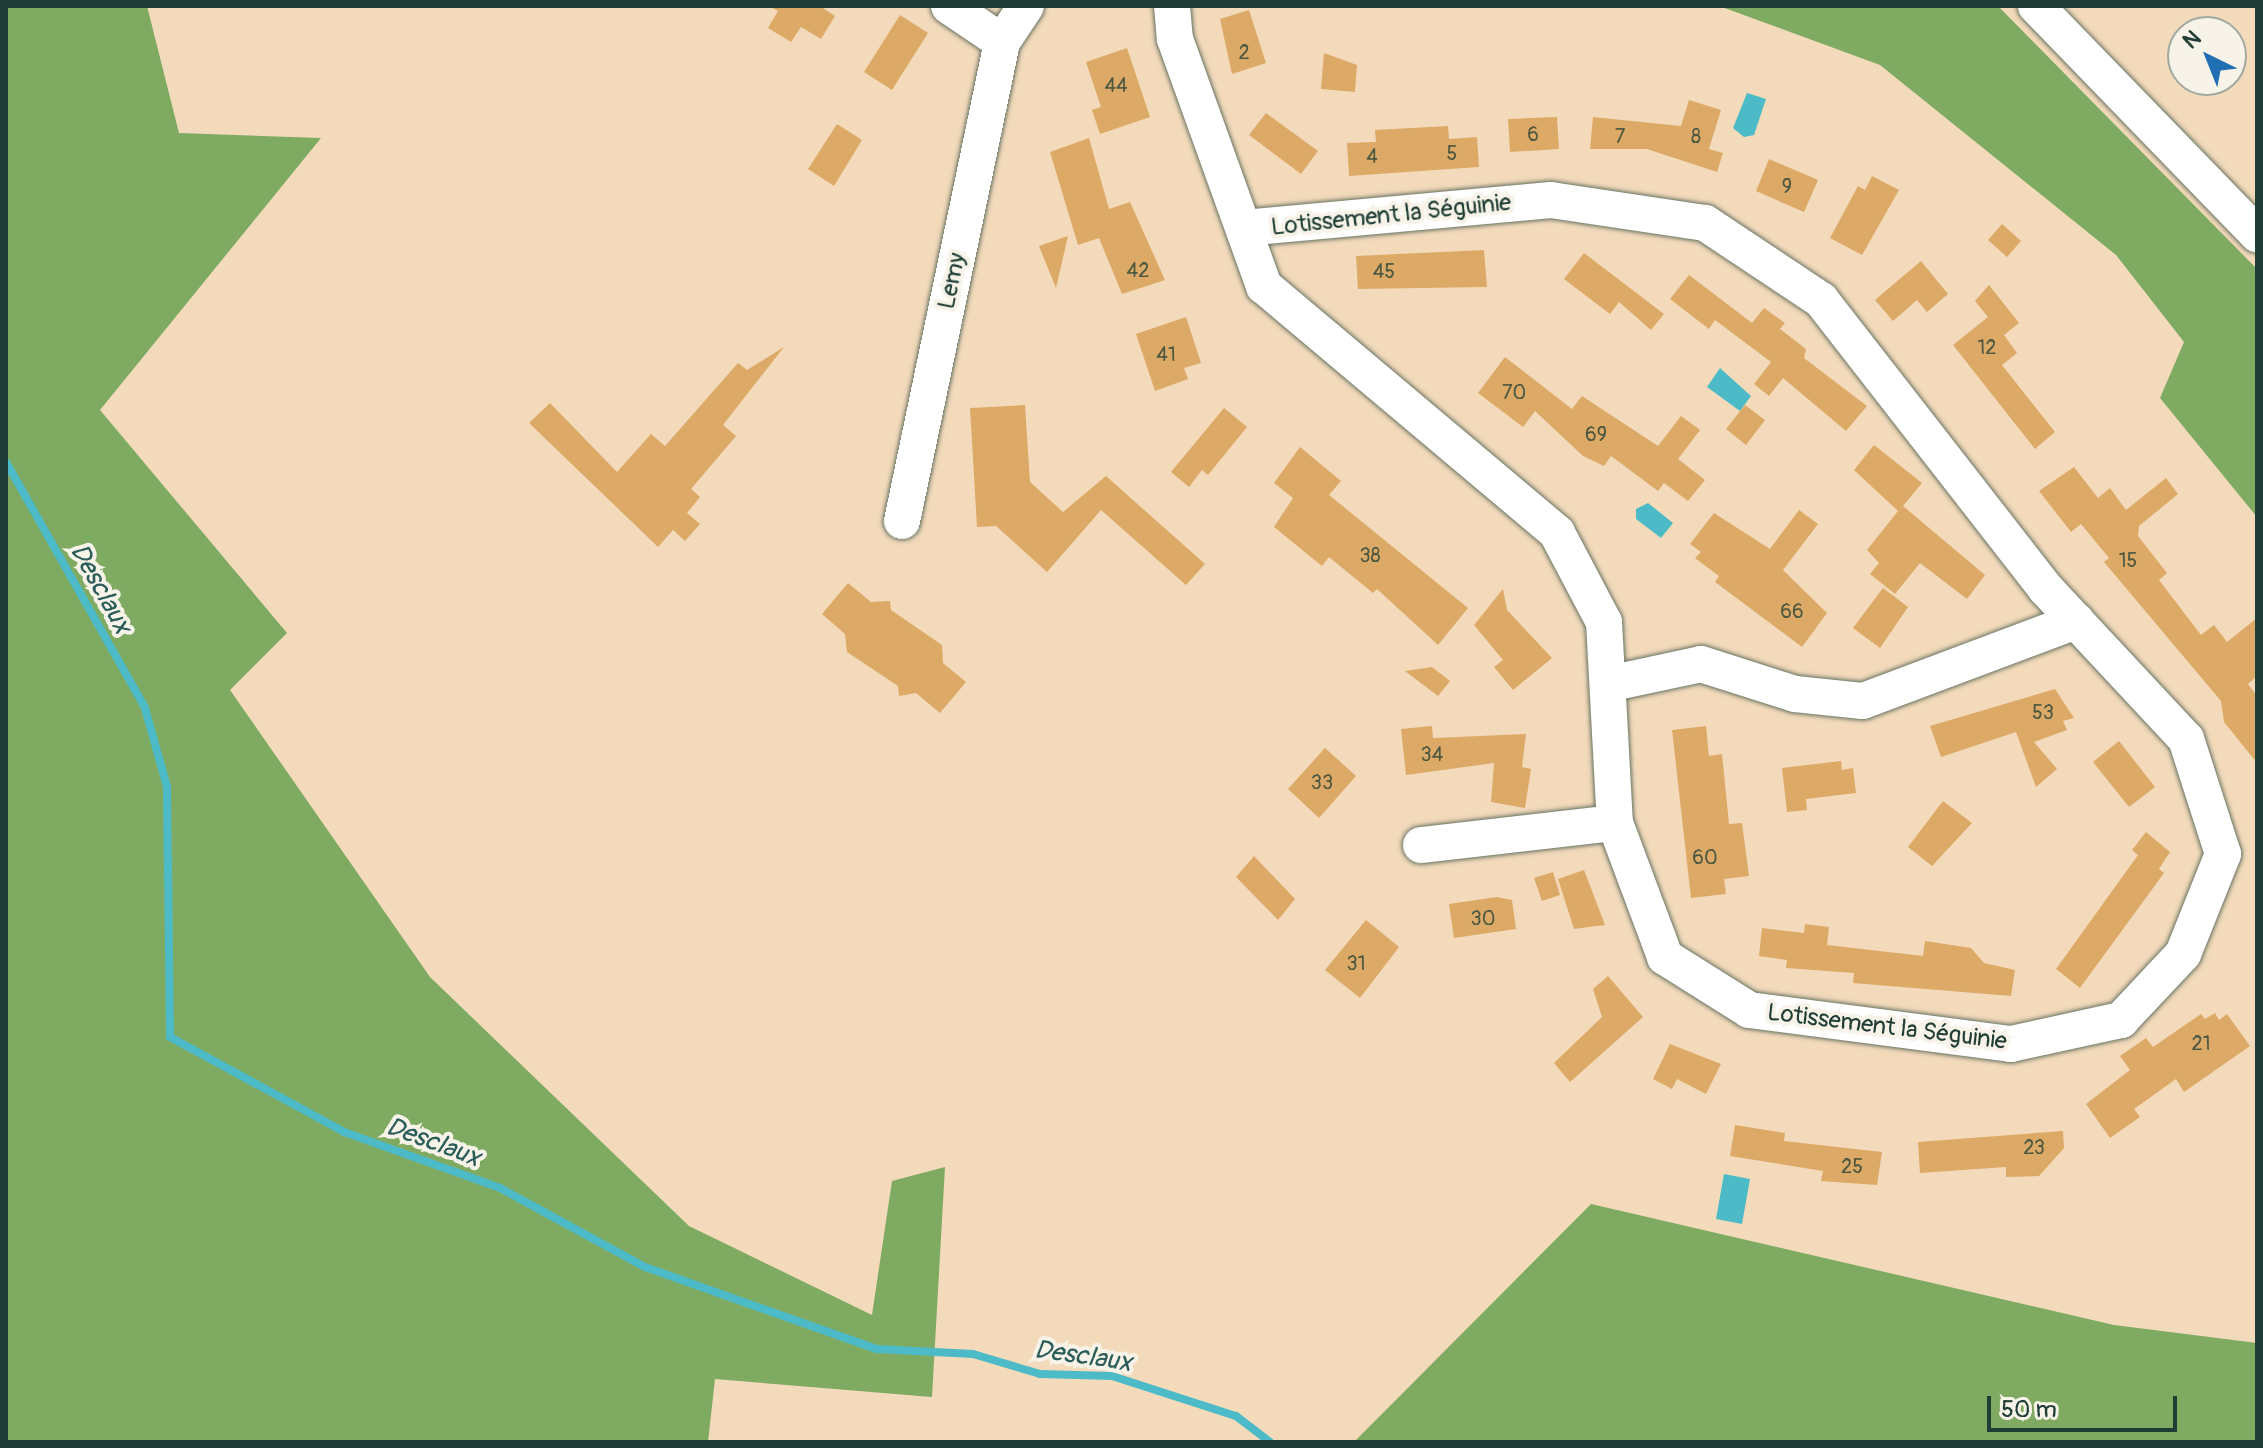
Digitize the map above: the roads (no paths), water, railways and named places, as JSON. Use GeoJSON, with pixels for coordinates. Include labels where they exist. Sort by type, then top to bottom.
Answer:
{"type":"FeatureCollection","features":[{"type":"Feature","properties":{"kind":"street"},"geometry":{"type":"LineString","coordinates":[[949,6],[1002,42],[1026,6]]}},
{"type":"Feature","properties":{"kind":"street","name":"Lotissement la Séguinie"},"geometry":{"type":"LineString","coordinates":[[1172,6],[1175,39],[1246,228],[1264,286],[1557,533],[1604,622],[1615,823],[1665,957],[1749,1010],[2011,1044],[2121,1020],[2183,954],[2223,854],[2186,739],[2076,621],[1821,300],[1705,223],[1551,200],[1246,228]]}},
{"type":"Feature","properties":{"kind":"street"},"geometry":{"type":"LineString","coordinates":[[2036,6],[2257,234]]}},
{"type":"Feature","properties":{"kind":"street","name":"Lemy"},"geometry":{"type":"LineString","coordinates":[[902,521],[1002,42]]}},
{"type":"Feature","properties":{"kind":"street"},"geometry":{"type":"LineString","coordinates":[[1608,684],[1701,664],[1795,694],[1863,701],[2076,621]]}},
{"type":"Feature","properties":{"kind":"street"},"geometry":{"type":"LineString","coordinates":[[1421,845],[1615,823]]}},
{"type":"Feature","properties":{"kind":"water"},"geometry":{"type":"Polygon","coordinates":[[[1747,93],[1766,99],[1754,135],[1744,137],[1733,128],[1747,93]]]}},
{"type":"Feature","properties":{"kind":"water"},"geometry":{"type":"Polygon","coordinates":[[[1720,368],[1751,396],[1740,411],[1707,387],[1720,368]]]}},
{"type":"Feature","properties":{"kind":"water"},"geometry":{"type":"Polygon","coordinates":[[[1648,503],[1673,523],[1661,538],[1636,519],[1636,509],[1648,503]]]}},
{"type":"Feature","properties":{"kind":"water"},"geometry":{"type":"Polygon","coordinates":[[[1724,1174],[1750,1179],[1742,1224],[1716,1219],[1724,1174]]]}},
{"type":"Feature","properties":{"kind":"waterway","name":"Desclaux"},"geometry":{"type":"LineString","coordinates":[[6,462],[145,708],[167,787],[170,1037],[344,1132],[500,1188],[645,1267],[877,1349],[973,1354],[1040,1374],[1112,1376],[1236,1416],[1270,1442]]}}]}
